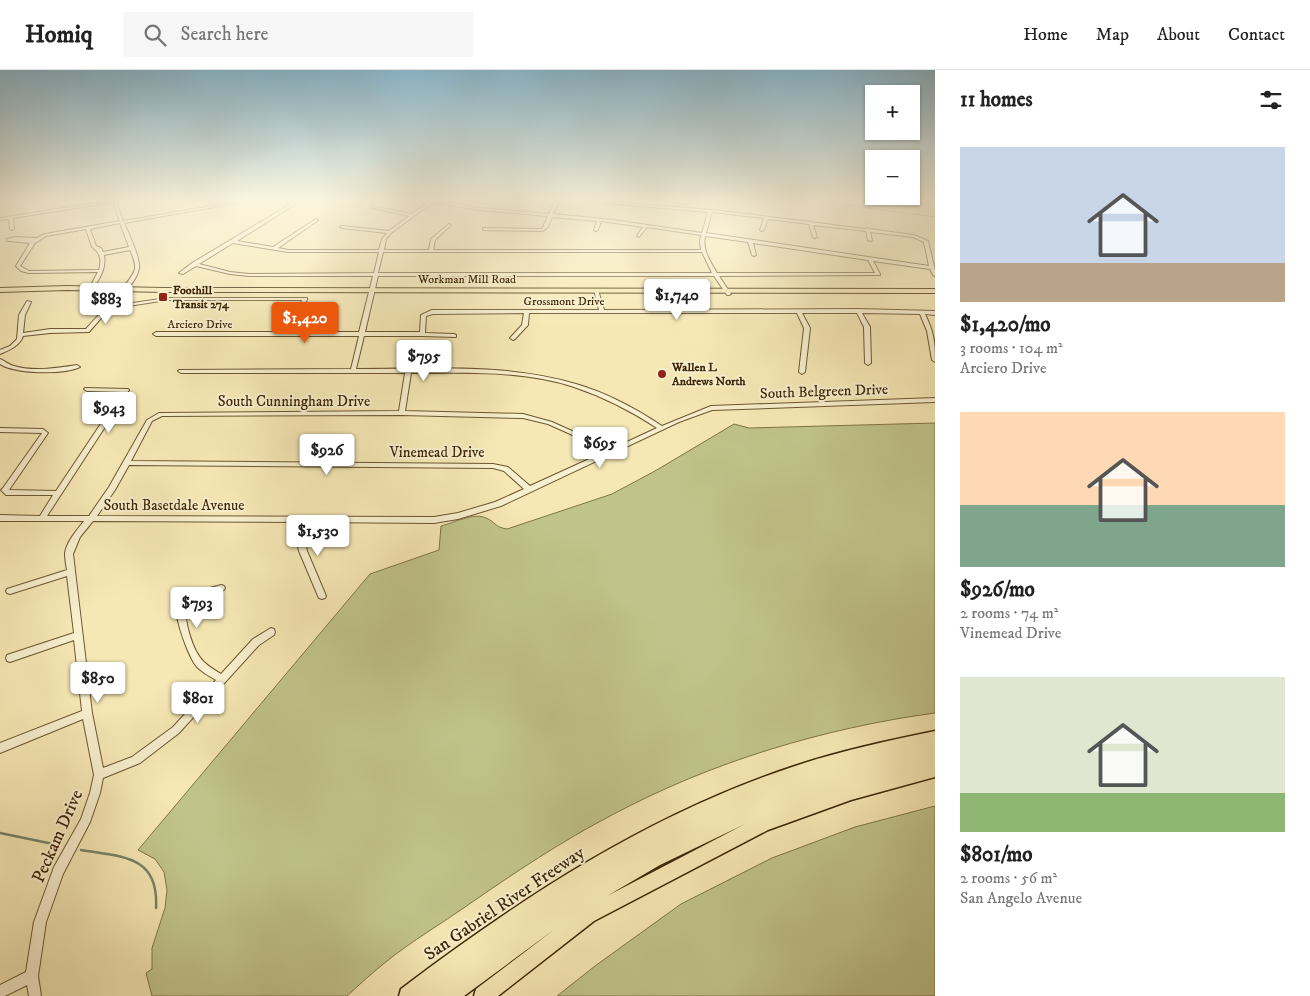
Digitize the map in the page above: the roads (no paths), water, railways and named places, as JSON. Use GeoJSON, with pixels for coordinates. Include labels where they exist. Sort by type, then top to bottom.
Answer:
{"type":"FeatureCollection","features":[{"type":"Feature","properties":{"kind":"highway","name":"San Gabriel River Freeway"},"geometry":{"type":"LineString","coordinates":[[408,996],[474,944],[543,897],[610,856],[680,820],[749,790],[808,770],[869,752],[935,738]]}},
{"type":"Feature","properties":{"kind":"highway"},"geometry":{"type":"LineString","coordinates":[[430,996],[556,902],[618,865],[708,819],[811,779],[901,754],[935,748]]}},
{"type":"Feature","properties":{"kind":"highway"},"geometry":{"type":"LineString","coordinates":[[449,996],[536,931],[652,860],[721,826],[777,803],[874,772],[935,758]]}},
{"type":"Feature","properties":{"kind":"highway"},"geometry":{"type":"LineString","coordinates":[[483,996],[588,915],[764,823],[851,792],[935,770]]}},
{"type":"Feature","properties":{"kind":"main road","name":"Workman Mill Road"},"geometry":{"type":"LineString","coordinates":[[0,292],[935,293]]}},
{"type":"Feature","properties":{"kind":"street"},"geometry":{"type":"LineString","coordinates":[[33,244],[18,266],[23,270],[101,271]]}},
{"type":"Feature","properties":{"kind":"street"},"geometry":{"type":"LineString","coordinates":[[93,244],[101,254],[104,264],[94,283]]}},
{"type":"Feature","properties":{"kind":"street"},"geometry":{"type":"LineString","coordinates":[[22,335],[50,331],[86,331],[122,292],[137,269],[131,244]]}},
{"type":"Feature","properties":{"kind":"street"},"geometry":{"type":"LineString","coordinates":[[181,273],[227,244]]}},
{"type":"Feature","properties":{"kind":"street"},"geometry":{"type":"LineString","coordinates":[[248,244],[288,251],[703,251]]}},
{"type":"Feature","properties":{"kind":"street"},"geometry":{"type":"LineString","coordinates":[[272,249],[279,244]]}},
{"type":"Feature","properties":{"kind":"street"},"geometry":{"type":"LineString","coordinates":[[353,371],[383,244]]}},
{"type":"Feature","properties":{"kind":"street"},"geometry":{"type":"LineString","coordinates":[[431,251],[432,244]]}},
{"type":"Feature","properties":{"kind":"street"},"geometry":{"type":"LineString","coordinates":[[702,244],[703,251],[728,292]]}},
{"type":"Feature","properties":{"kind":"street"},"geometry":{"type":"LineString","coordinates":[[751,244],[754,255]]}},
{"type":"Feature","properties":{"kind":"street"},"geometry":{"type":"LineString","coordinates":[[771,244],[932,268]]}},
{"type":"Feature","properties":{"kind":"street"},"geometry":{"type":"LineString","coordinates":[[935,248],[927,247],[935,275]]}},
{"type":"Feature","properties":{"kind":"street"},"geometry":{"type":"LineString","coordinates":[[101,254],[132,248]]}},
{"type":"Feature","properties":{"kind":"street"},"geometry":{"type":"LineString","coordinates":[[194,264],[230,273],[249,275],[878,274],[870,259]]}},
{"type":"Feature","properties":{"kind":"street"},"geometry":{"type":"LineString","coordinates":[[596,292],[602,311]]}},
{"type":"Feature","properties":{"kind":"street"},"geometry":{"type":"LineString","coordinates":[[108,308],[167,299],[305,299],[292,334]]}},
{"type":"Feature","properties":{"kind":"street"},"geometry":{"type":"LineString","coordinates":[[0,352],[17,343],[22,335],[22,316],[29,302]]}},
{"type":"Feature","properties":{"kind":"street"},"geometry":{"type":"LineString","coordinates":[[513,338],[525,325],[527,311]]}},
{"type":"Feature","properties":{"kind":"street","name":"Grossmont Drive"},"geometry":{"type":"LineString","coordinates":[[422,334],[424,314],[426,313],[527,311],[858,311],[935,313]]}},
{"type":"Feature","properties":{"kind":"street"},"geometry":{"type":"LineString","coordinates":[[799,311],[807,328],[802,372]]}},
{"type":"Feature","properties":{"kind":"street"},"geometry":{"type":"LineString","coordinates":[[858,311],[867,327],[868,363]]}},
{"type":"Feature","properties":{"kind":"street"},"geometry":{"type":"LineString","coordinates":[[921,312],[930,331],[935,360]]}},
{"type":"Feature","properties":{"kind":"street","name":"Arciero Drive"},"geometry":{"type":"LineString","coordinates":[[156,334],[422,334],[454,336]]}},
{"type":"Feature","properties":{"kind":"street"},"geometry":{"type":"LineString","coordinates":[[0,361],[3,364],[20,369],[64,370],[77,367]]}},
{"type":"Feature","properties":{"kind":"street"},"geometry":{"type":"LineString","coordinates":[[181,371],[500,372],[558,379],[609,397],[661,428]]}},
{"type":"Feature","properties":{"kind":"street"},"geometry":{"type":"LineString","coordinates":[[402,413],[408,371]]}},
{"type":"Feature","properties":{"kind":"street"},"geometry":{"type":"LineString","coordinates":[[42,518],[126,390],[87,389]]}},
{"type":"Feature","properties":{"kind":"street","name":"South Belgreen Drive"},"geometry":{"type":"LineString","coordinates":[[686,416],[724,406],[935,400]]}},
{"type":"Feature","properties":{"kind":"street","name":"South Cunningham Drive"},"geometry":{"type":"LineString","coordinates":[[155,416],[161,414],[402,413],[523,416],[550,423],[579,436],[603,456]]}},
{"type":"Feature","properties":{"kind":"street","name":"Peckam Drive"},"geometry":{"type":"LineString","coordinates":[[35,996],[32,976],[40,922],[58,871],[85,822],[99,775],[87,713],[69,554],[82,526],[97,510],[150,420],[155,416]]}},
{"type":"Feature","properties":{"kind":"street","name":"South Basetdale Avenue"},"geometry":{"type":"LineString","coordinates":[[0,518],[442,519],[478,512],[530,490],[686,416]]}},
{"type":"Feature","properties":{"kind":"street"},"geometry":{"type":"LineString","coordinates":[[0,430],[43,431],[46,433],[5,490],[8,492],[58,493]]}},
{"type":"Feature","properties":{"kind":"street","name":"Vinemead Drive"},"geometry":{"type":"LineString","coordinates":[[126,463],[493,466],[506,469],[530,490]]}},
{"type":"Feature","properties":{"kind":"street"},"geometry":{"type":"LineString","coordinates":[[304,519],[300,538],[303,551],[322,596]]}},
{"type":"Feature","properties":{"kind":"street"},"geometry":{"type":"LineString","coordinates":[[10,591],[70,572]]}},
{"type":"Feature","properties":{"kind":"street"},"geometry":{"type":"LineString","coordinates":[[220,588],[188,599],[181,604],[180,611],[193,656],[200,665],[222,679]]}},
{"type":"Feature","properties":{"kind":"street"},"geometry":{"type":"LineString","coordinates":[[99,775],[136,760],[176,730],[256,642],[271,632]]}},
{"type":"Feature","properties":{"kind":"street"},"geometry":{"type":"LineString","coordinates":[[10,658],[79,635]]}},
{"type":"Feature","properties":{"kind":"street"},"geometry":{"type":"LineString","coordinates":[[0,748],[87,713]]}},
{"type":"Feature","properties":{"kind":"street"},"geometry":{"type":"LineString","coordinates":[[0,992],[32,976]]}},
{"type":"Feature","properties":{"kind":"waterway"},"geometry":{"type":"LineString","coordinates":[[0,833],[58,845]]}},
{"type":"Feature","properties":{"kind":"waterway"},"geometry":{"type":"LineString","coordinates":[[81,850],[124,857],[144,868],[151,878],[155,891],[156,908]]}},
{"type":"Feature","properties":{"kind":"place","name":"Foothill Transit 274"},"geometry":{"type":"Point","coordinates":[163,297]}},
{"type":"Feature","properties":{"kind":"place","name":"Wallen L Andrews North"},"geometry":{"type":"Point","coordinates":[662,374]}}]}
